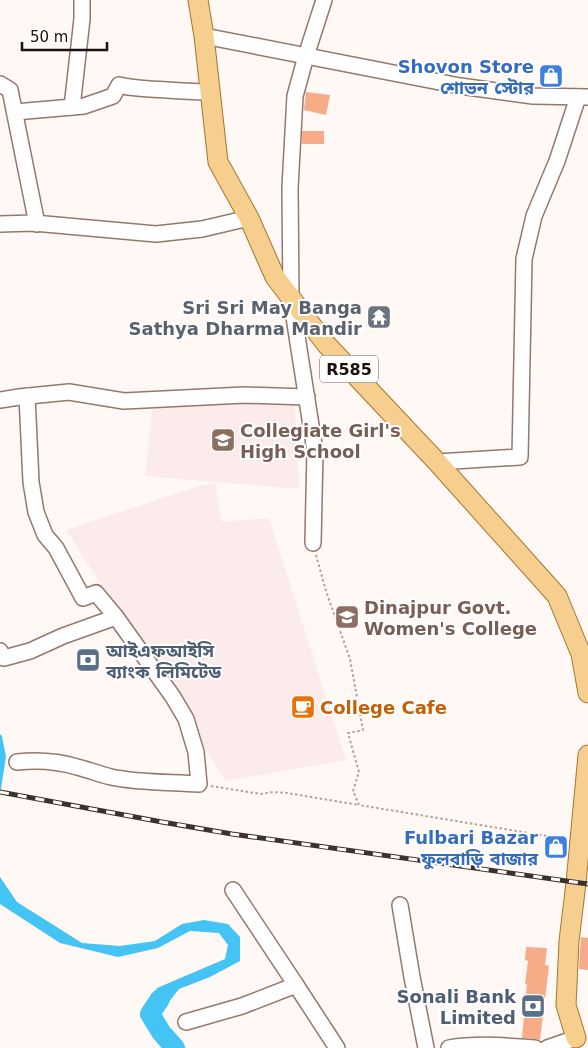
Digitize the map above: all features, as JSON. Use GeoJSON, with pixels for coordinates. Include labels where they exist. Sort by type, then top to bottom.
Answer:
{"type":"FeatureCollection","features":[{"type":"Feature","properties":{"kind":"main road","name":"R585"},"geometry":{"type":"LineString","coordinates":[[198,0],[204,36],[218,162],[248,218],[275,277],[326,344],[437,462],[557,596],[581,654],[588,693]]}},
{"type":"Feature","properties":{"kind":"main road"},"geometry":{"type":"LineString","coordinates":[[579,1045],[566,1006],[569,941],[588,755]]}},
{"type":"Feature","properties":{"kind":"street"},"geometry":{"type":"LineString","coordinates":[[72,107],[82,19],[82,0]]}},
{"type":"Feature","properties":{"kind":"street"},"geometry":{"type":"LineString","coordinates":[[313,543],[315,451],[291,298],[290,188],[295,96],[324,0]]}},
{"type":"Feature","properties":{"kind":"street"},"geometry":{"type":"LineString","coordinates":[[204,36],[460,86],[533,96],[583,97],[534,216],[524,259],[520,458],[437,462]]}},
{"type":"Feature","properties":{"kind":"street"},"geometry":{"type":"LineString","coordinates":[[0,84],[10,90],[37,224]]}},
{"type":"Feature","properties":{"kind":"street"},"geometry":{"type":"LineString","coordinates":[[15,112],[84,106],[113,96],[119,85],[130,88],[210,92]]}},
{"type":"Feature","properties":{"kind":"street"},"geometry":{"type":"LineString","coordinates":[[0,224],[34,223],[156,234],[202,229],[248,218]]}},
{"type":"Feature","properties":{"kind":"street"},"geometry":{"type":"LineString","coordinates":[[0,400],[69,392],[124,401],[244,395],[307,397]]}},
{"type":"Feature","properties":{"kind":"street"},"geometry":{"type":"LineString","coordinates":[[17,762],[50,761],[76,766],[112,777],[140,781],[198,784],[196,752],[186,720],[173,697],[116,617],[96,593],[83,598],[56,548],[45,535],[36,512],[31,482],[27,396]]}},
{"type":"Feature","properties":{"kind":"street"},"geometry":{"type":"LineString","coordinates":[[0,651],[4,658],[30,651],[63,636],[116,617]]}},
{"type":"Feature","properties":{"kind":"street"},"geometry":{"type":"LineString","coordinates":[[234,890],[337,1048]]}},
{"type":"Feature","properties":{"kind":"street"},"geometry":{"type":"LineString","coordinates":[[400,905],[426,1048]]}},
{"type":"Feature","properties":{"kind":"street"},"geometry":{"type":"LineString","coordinates":[[186,1022],[242,1006],[296,985]]}},
{"type":"Feature","properties":{"kind":"street"},"geometry":{"type":"LineString","coordinates":[[449,1048],[495,1045],[535,1048]]}},
{"type":"Feature","properties":{"kind":"street"},"geometry":{"type":"LineString","coordinates":[[547,1048],[579,1045]]}},
{"type":"Feature","properties":{"kind":"path"},"geometry":{"type":"LineString","coordinates":[[313,543],[326,591],[350,660],[363,730],[348,733],[359,772],[353,791],[360,805]]}},
{"type":"Feature","properties":{"kind":"path"},"geometry":{"type":"LineString","coordinates":[[198,784],[261,794],[287,793],[552,838],[580,841]]}},
{"type":"Feature","properties":{"kind":"shaded area","name":"Collegiate Girl's High School"},"geometry":{"type":"Polygon","coordinates":[[[153,402],[295,404],[299,489],[145,476],[153,402]]]}},
{"type":"Feature","properties":{"kind":"shaded area"},"geometry":{"type":"Polygon","coordinates":[[[215,483],[222,522],[269,518],[346,760],[226,781],[66,530],[199,486],[215,483]]]}},
{"type":"Feature","properties":{"kind":"water"},"geometry":{"type":"Polygon","coordinates":[[[0,734],[6,757],[0,795],[0,734]]]}},
{"type":"Feature","properties":{"kind":"water"},"geometry":{"type":"Polygon","coordinates":[[[0,877],[17,902],[82,943],[120,946],[155,941],[182,924],[204,920],[228,924],[240,937],[240,961],[210,977],[179,989],[165,1007],[146,1010],[157,988],[225,959],[228,945],[219,933],[190,931],[158,948],[118,957],[60,943],[0,904],[0,877]]]}},
{"type":"Feature","properties":{"kind":"building"},"geometry":{"type":"Polygon","coordinates":[[[306,92],[330,95],[326,115],[304,110],[306,92]]]}},
{"type":"Feature","properties":{"kind":"building"},"geometry":{"type":"Polygon","coordinates":[[[302,131],[324,131],[324,144],[302,144],[302,131]]]}},
{"type":"Feature","properties":{"kind":"building"},"geometry":{"type":"Polygon","coordinates":[[[581,937],[588,938],[588,970],[579,969],[581,937]]]}},
{"type":"Feature","properties":{"kind":"building"},"geometry":{"type":"Polygon","coordinates":[[[526,947],[547,948],[545,965],[549,966],[540,1040],[522,1038],[527,984],[525,984],[528,961],[525,960],[526,947]]]}},
{"type":"Feature","properties":{"kind":"waterway"},"geometry":{"type":"LineString","coordinates":[[160,999],[150,1014],[161,1032],[175,1048]]}},
{"type":"Feature","properties":{"kind":"railway"},"geometry":{"type":"LineString","coordinates":[[0,792],[232,834],[588,884]]}},
{"type":"Feature","properties":{"kind":"place","name":"Shovon Store শোভন স্টোর"},"geometry":{"type":"Point","coordinates":[551,76]}},
{"type":"Feature","properties":{"kind":"place","name":"Sri Sri May Banga Sathya Dharma Mandir"},"geometry":{"type":"Point","coordinates":[379,317]}},
{"type":"Feature","properties":{"kind":"place","name":"Collegiate Girl's High School"},"geometry":{"type":"Point","coordinates":[223,440]}},
{"type":"Feature","properties":{"kind":"place","name":"Dinajpur Govt. Women's College"},"geometry":{"type":"Point","coordinates":[347,617]}},
{"type":"Feature","properties":{"kind":"place","name":"আইএফআইসি ব্যাংক লিমিটেড"},"geometry":{"type":"Point","coordinates":[88,660]}},
{"type":"Feature","properties":{"kind":"place","name":"College Cafe"},"geometry":{"type":"Point","coordinates":[303,707]}},
{"type":"Feature","properties":{"kind":"place","name":"Fulbari Bazar ফুলবাড়ি বাজার"},"geometry":{"type":"Point","coordinates":[556,847]}},
{"type":"Feature","properties":{"kind":"place","name":"Sonali Bank Limited"},"geometry":{"type":"Point","coordinates":[533,1006]}}]}
